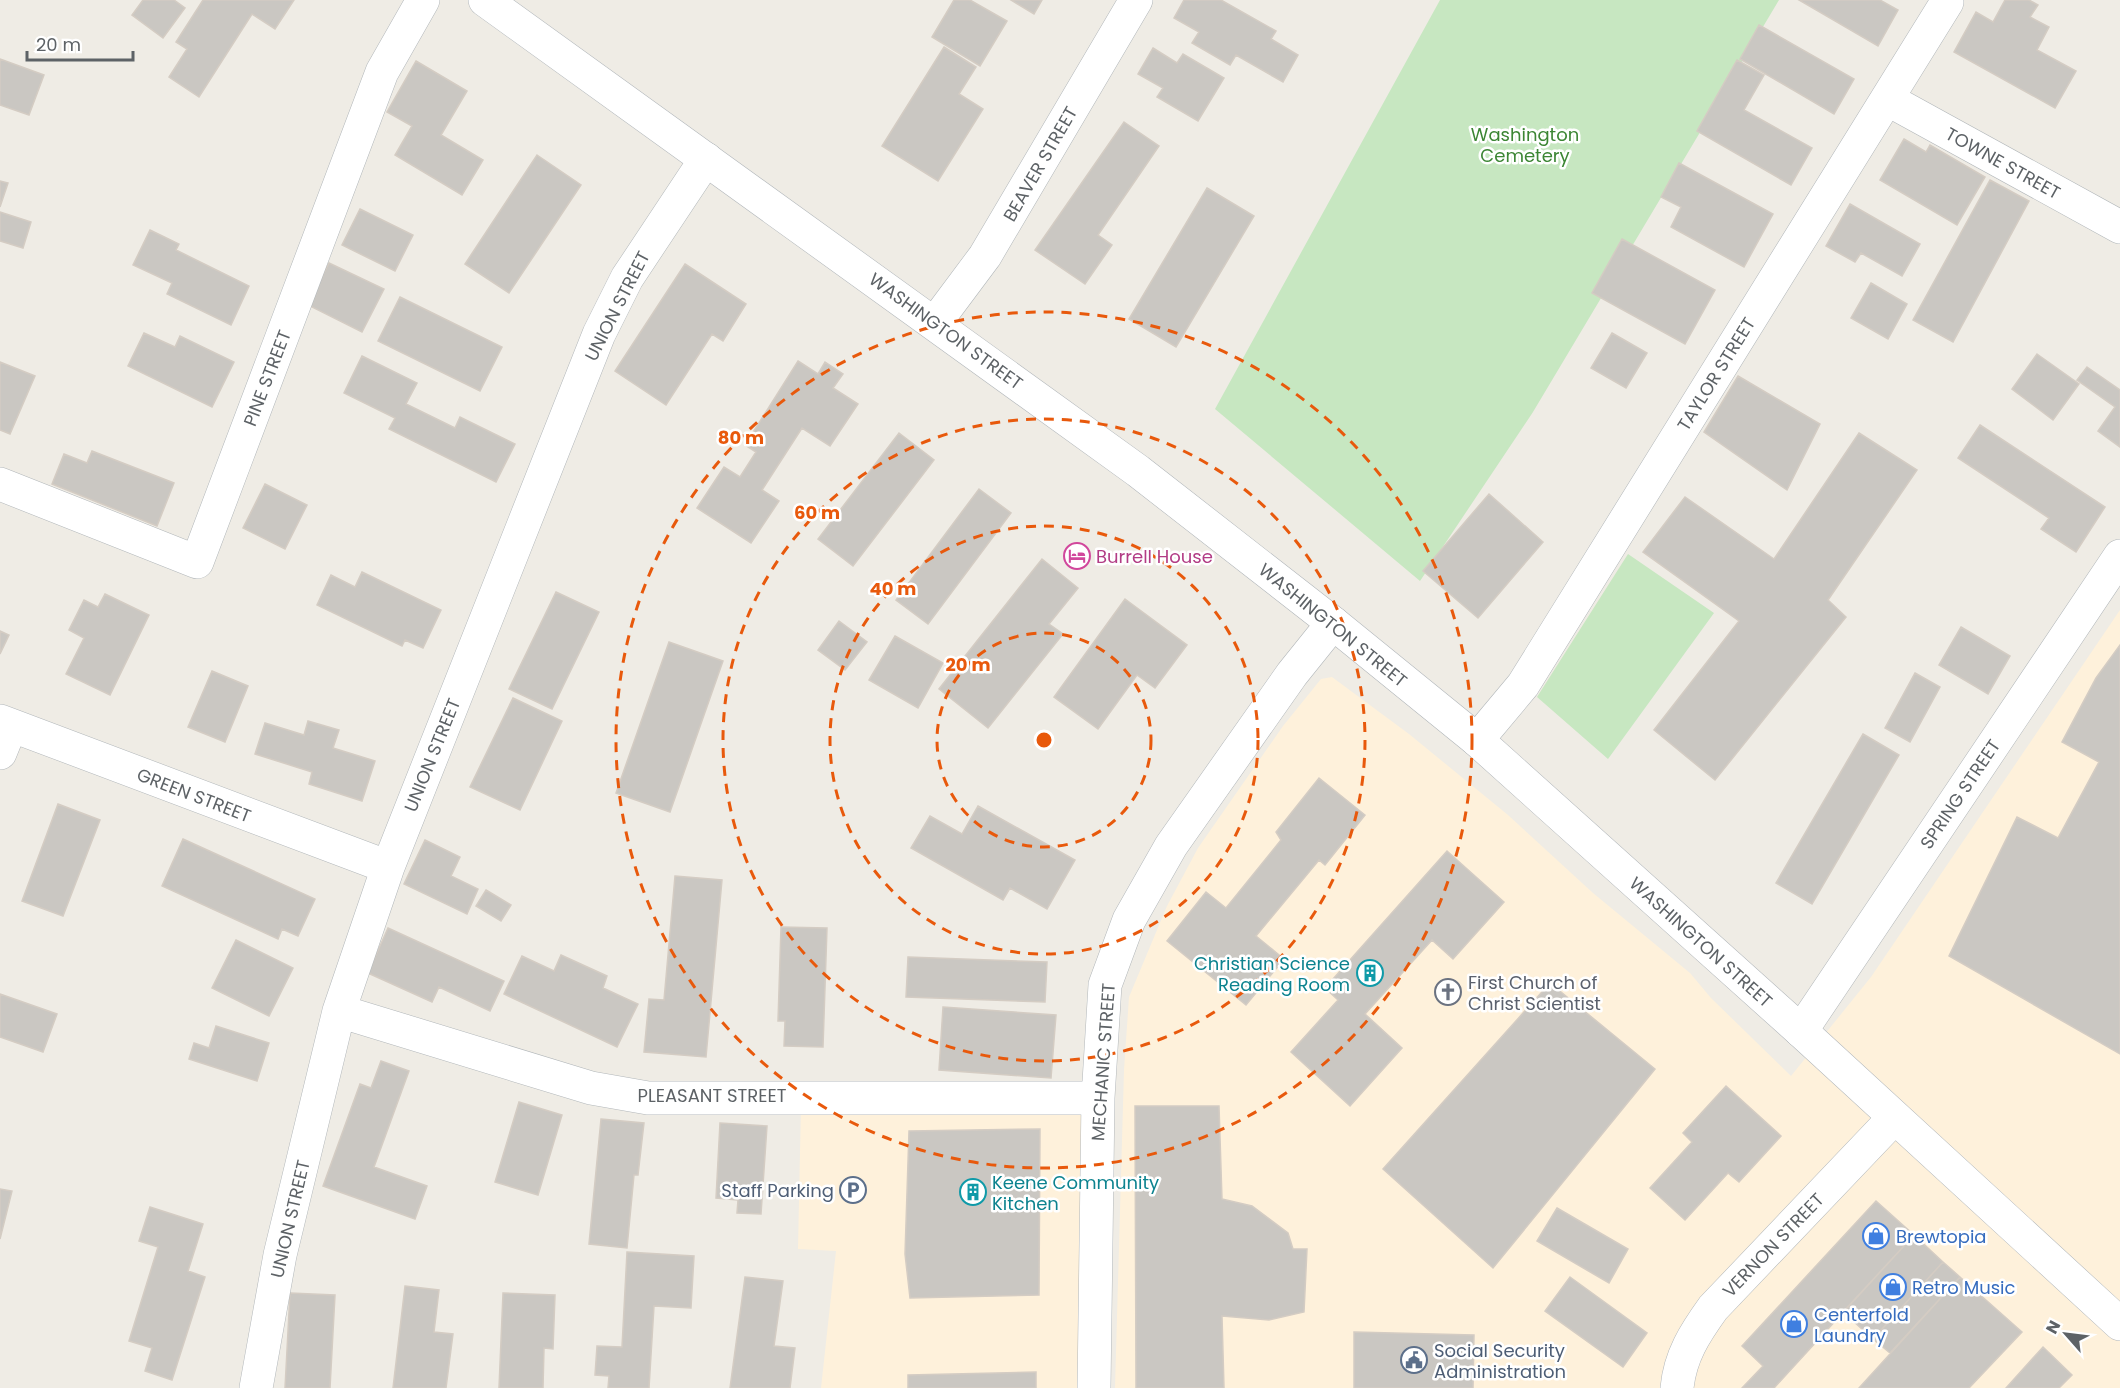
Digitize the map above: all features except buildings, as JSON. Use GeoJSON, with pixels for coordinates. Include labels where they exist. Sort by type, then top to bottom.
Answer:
{"type":"FeatureCollection","features":[{"type":"Feature","properties":{"kind":"street","name":"PINE STREET"},"geometry":{"type":"LineString","coordinates":[[0,484],[197,562],[382,72],[423,0]]}},
{"type":"Feature","properties":{"kind":"street","name":"WASHINGTON STREET"},"geometry":{"type":"LineString","coordinates":[[486,0],[1138,471],[1333,622],[1476,740],[1801,1031],[2120,1324]]}},
{"type":"Feature","properties":{"kind":"street","name":"BEAVER STREET"},"geometry":{"type":"LineString","coordinates":[[935,323],[986,256],[1136,0]]}},
{"type":"Feature","properties":{"kind":"street","name":"TAYLOR STREET"},"geometry":{"type":"LineString","coordinates":[[1476,740],[1523,685],[1947,2]]}},
{"type":"Feature","properties":{"kind":"street","name":"TOWNE STREET"},"geometry":{"type":"LineString","coordinates":[[1887,99],[2120,227]]}},
{"type":"Feature","properties":{"kind":"street","name":"UNION STREET"},"geometry":{"type":"LineString","coordinates":[[256,1388],[280,1255],[339,1011],[388,867],[599,334],[627,278],[706,159]]}},
{"type":"Feature","properties":{"kind":"street","name":"SPRING STREET"},"geometry":{"type":"LineString","coordinates":[[1801,1031],[2120,556]]}},
{"type":"Feature","properties":{"kind":"street","name":"MECHANIC STREET"},"geometry":{"type":"LineString","coordinates":[[1094,1388],[1098,1098],[1105,985],[1129,920],[1171,846],[1292,674],[1333,622]]}},
{"type":"Feature","properties":{"kind":"street","name":"GREEN STREET"},"geometry":{"type":"LineString","coordinates":[[4,734],[388,867]]}},
{"type":"Feature","properties":{"kind":"street","name":"PLEASANT STREET"},"geometry":{"type":"LineString","coordinates":[[339,1011],[591,1088],[648,1098],[1098,1098]]}},
{"type":"Feature","properties":{"kind":"street","name":"VERNON STREET"},"geometry":{"type":"LineString","coordinates":[[1677,1388],[1679,1371],[1691,1337],[1713,1308],[1894,1118]]}},
{"type":"Feature","properties":{"kind":"shaded area"},"geometry":{"type":"Polygon","coordinates":[[[2120,610],[2120,1388],[1115,1388],[1124,1070],[1129,997],[1167,906],[1198,848],[1283,726],[1321,679],[1332,677],[1409,734],[1508,815],[1593,893],[1690,973],[1711,998],[1791,1076],[1871,977],[2120,610]]]}},
{"type":"Feature","properties":{"kind":"shaded area"},"geometry":{"type":"Polygon","coordinates":[[[1085,1103],[1078,1388],[821,1388],[836,1251],[798,1249],[801,1105],[1085,1103]]]}},
{"type":"Feature","properties":{"kind":"green space","name":"Washington Cemetery"},"geometry":{"type":"Polygon","coordinates":[[[1440,0],[1779,0],[1533,412],[1420,581],[1215,409],[1440,0]]]}},
{"type":"Feature","properties":{"kind":"green space"},"geometry":{"type":"Polygon","coordinates":[[[1628,554],[1714,613],[1608,759],[1537,697],[1628,554]]]}},
{"type":"Feature","properties":{"kind":"place","name":"Burrell House"},"geometry":{"type":"Point","coordinates":[1077,556]}},
{"type":"Feature","properties":{"kind":"place","name":"Christian Science Reading Room"},"geometry":{"type":"Point","coordinates":[1370,973]}},
{"type":"Feature","properties":{"kind":"place","name":"First Church of Christ Scientist"},"geometry":{"type":"Point","coordinates":[1448,992]}},
{"type":"Feature","properties":{"kind":"place","name":"Staff Parking"},"geometry":{"type":"Point","coordinates":[853,1190]}},
{"type":"Feature","properties":{"kind":"place","name":"Keene Community Kitchen"},"geometry":{"type":"Point","coordinates":[973,1192]}},
{"type":"Feature","properties":{"kind":"place","name":"Brewtopia"},"geometry":{"type":"Point","coordinates":[1876,1236]}},
{"type":"Feature","properties":{"kind":"place","name":"Retro Music"},"geometry":{"type":"Point","coordinates":[1893,1287]}},
{"type":"Feature","properties":{"kind":"place","name":"Centerfold Laundry"},"geometry":{"type":"Point","coordinates":[1794,1324]}},
{"type":"Feature","properties":{"kind":"place","name":"Social Security Administration"},"geometry":{"type":"Point","coordinates":[1414,1360]}}]}
